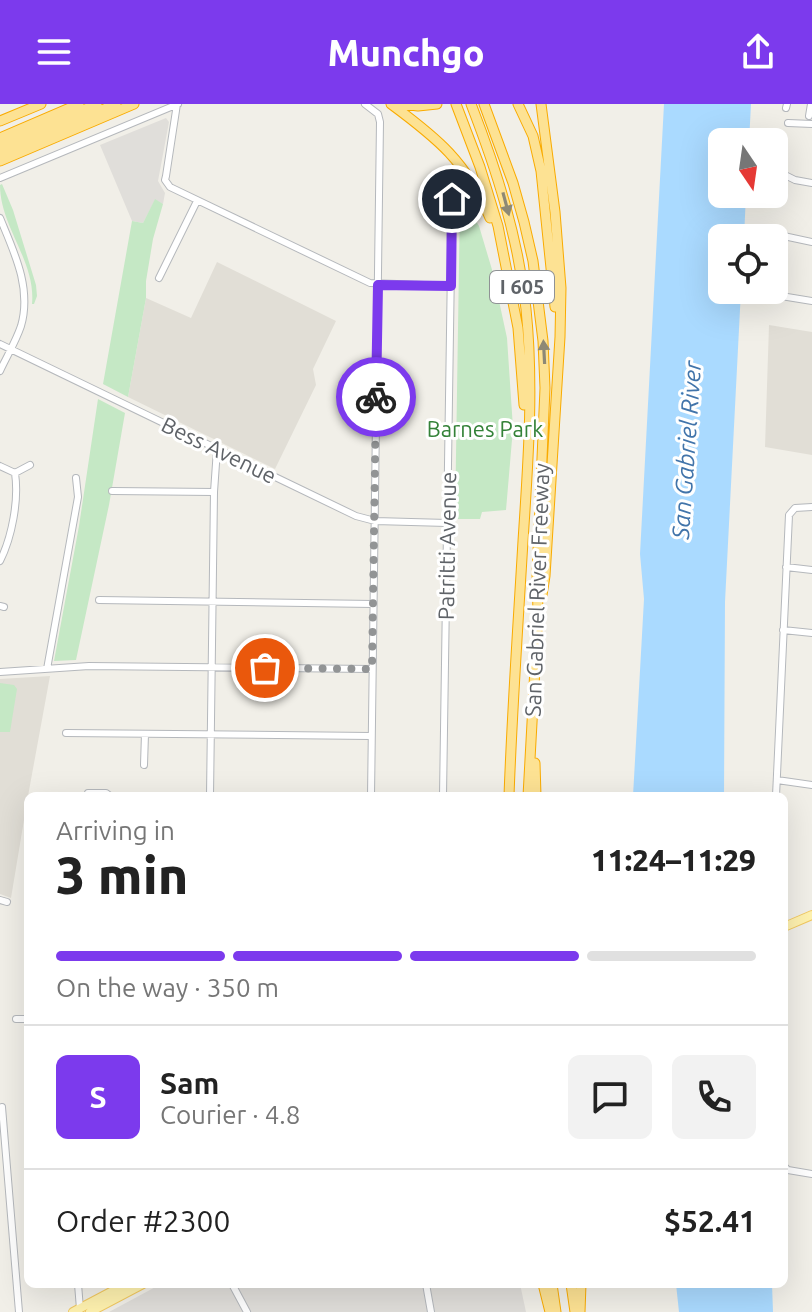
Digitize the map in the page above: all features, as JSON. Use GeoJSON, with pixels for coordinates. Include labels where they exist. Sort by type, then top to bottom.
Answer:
{"type":"FeatureCollection","features":[{"type":"Feature","properties":{"kind":"highway"},"geometry":{"type":"LineString","coordinates":[[0,121],[41,104]]}},
{"type":"Feature","properties":{"kind":"highway"},"geometry":{"type":"LineString","coordinates":[[0,138],[79,104]]}},
{"type":"Feature","properties":{"kind":"highway"},"geometry":{"type":"LineString","coordinates":[[0,146],[97,104]]}},
{"type":"Feature","properties":{"kind":"highway"},"geometry":{"type":"LineString","coordinates":[[0,153],[116,104]]}},
{"type":"Feature","properties":{"kind":"highway"},"geometry":{"type":"LineString","coordinates":[[0,161],[134,104]]}},
{"type":"Feature","properties":{"kind":"highway"},"geometry":{"type":"LineString","coordinates":[[391,104],[437,139],[464,169],[484,203],[503,255]]}},
{"type":"Feature","properties":{"kind":"highway"},"geometry":{"type":"LineString","coordinates":[[401,104],[437,104]]}},
{"type":"Feature","properties":{"kind":"highway","name":"San Gabriel River Freeway"},"geometry":{"type":"LineString","coordinates":[[471,104],[503,191],[519,264],[529,344],[528,476],[506,792]]}},
{"type":"Feature","properties":{"kind":"highway","name":"San Gabriel River Freeway"},"geometry":{"type":"LineString","coordinates":[[484,104],[524,222],[533,261],[543,341],[545,388],[538,613],[528,792]]}},
{"type":"Feature","properties":{"kind":"highway"},"geometry":{"type":"LineString","coordinates":[[518,104],[533,136],[541,171],[558,358]]}},
{"type":"Feature","properties":{"kind":"highway"},"geometry":{"type":"LineString","coordinates":[[538,613],[545,576],[560,337],[560,265],[541,104]]}},
{"type":"Feature","properties":{"kind":"highway"},"geometry":{"type":"LineString","coordinates":[[457,107],[488,191],[503,255],[521,352],[528,476]]}},
{"type":"Feature","properties":{"kind":"highway"},"geometry":{"type":"LineString","coordinates":[[533,698],[536,792]]}},
{"type":"Feature","properties":{"kind":"highway"},"geometry":{"type":"LineString","coordinates":[[544,1288],[550,1312]]}},
{"type":"Feature","properties":{"kind":"highway"},"geometry":{"type":"LineString","coordinates":[[553,1288],[556,1312]]}},
{"type":"Feature","properties":{"kind":"highway"},"geometry":{"type":"LineString","coordinates":[[572,1288],[577,1312]]}},
{"type":"Feature","properties":{"kind":"highway"},"geometry":{"type":"LineString","coordinates":[[577,1312],[582,1298],[581,1288]]}},
{"type":"Feature","properties":{"kind":"main road"},"geometry":{"type":"LineString","coordinates":[[788,926],[812,915]]}},
{"type":"Feature","properties":{"kind":"main road"},"geometry":{"type":"LineString","coordinates":[[788,931],[797,923]]}},
{"type":"Feature","properties":{"kind":"main road"},"geometry":{"type":"LineString","coordinates":[[76,1310],[118,1288]]}},
{"type":"Feature","properties":{"kind":"main road"},"geometry":{"type":"LineString","coordinates":[[90,1312],[135,1288]]}},
{"type":"Feature","properties":{"kind":"street"},"geometry":{"type":"LineString","coordinates":[[0,178],[178,104]]}},
{"type":"Feature","properties":{"kind":"street"},"geometry":{"type":"LineString","coordinates":[[178,104],[165,180],[170,187],[370,283],[451,286]]}},
{"type":"Feature","properties":{"kind":"street"},"geometry":{"type":"LineString","coordinates":[[365,104],[378,114],[380,122],[371,792]]}},
{"type":"Feature","properties":{"kind":"street"},"geometry":{"type":"LineString","coordinates":[[809,116],[811,104]]}},
{"type":"Feature","properties":{"kind":"street"},"geometry":{"type":"LineString","coordinates":[[788,123],[812,124]]}},
{"type":"Feature","properties":{"kind":"street"},"geometry":{"type":"LineString","coordinates":[[788,176],[812,183]]}},
{"type":"Feature","properties":{"kind":"street","name":"Patritti Avenue"},"geometry":{"type":"LineString","coordinates":[[443,792],[452,199]]}},
{"type":"Feature","properties":{"kind":"street"},"geometry":{"type":"LineString","coordinates":[[159,278],[197,201]]}},
{"type":"Feature","properties":{"kind":"street"},"geometry":{"type":"LineString","coordinates":[[0,218],[18,260],[25,299],[20,328],[0,371]]}},
{"type":"Feature","properties":{"kind":"street"},"geometry":{"type":"LineString","coordinates":[[812,242],[779,235],[775,295],[812,301]]}},
{"type":"Feature","properties":{"kind":"street","name":"Bess Avenue"},"geometry":{"type":"LineString","coordinates":[[0,344],[356,516],[375,521],[447,523]]}},
{"type":"Feature","properties":{"kind":"street"},"geometry":{"type":"LineString","coordinates":[[210,792],[217,449]]}},
{"type":"Feature","properties":{"kind":"street"},"geometry":{"type":"LineString","coordinates":[[15,473],[30,465]]}},
{"type":"Feature","properties":{"kind":"street"},"geometry":{"type":"LineString","coordinates":[[0,466],[15,473]]}},
{"type":"Feature","properties":{"kind":"street"},"geometry":{"type":"LineString","coordinates":[[0,561],[11,532],[17,484],[15,473]]}},
{"type":"Feature","properties":{"kind":"street"},"geometry":{"type":"LineString","coordinates":[[47,669],[78,497],[76,478]]}},
{"type":"Feature","properties":{"kind":"street"},"geometry":{"type":"LineString","coordinates":[[112,491],[214,492]]}},
{"type":"Feature","properties":{"kind":"street"},"geometry":{"type":"LineString","coordinates":[[776,792],[789,515],[795,508],[812,507]]}},
{"type":"Feature","properties":{"kind":"street"},"geometry":{"type":"LineString","coordinates":[[786,567],[812,570]]}},
{"type":"Feature","properties":{"kind":"street"},"geometry":{"type":"LineString","coordinates":[[99,600],[373,604]]}},
{"type":"Feature","properties":{"kind":"street"},"geometry":{"type":"LineString","coordinates":[[783,630],[812,633]]}},
{"type":"Feature","properties":{"kind":"street"},"geometry":{"type":"LineString","coordinates":[[0,672],[89,666],[372,669]]}},
{"type":"Feature","properties":{"kind":"street"},"geometry":{"type":"LineString","coordinates":[[66,733],[371,736]]}},
{"type":"Feature","properties":{"kind":"street"},"geometry":{"type":"LineString","coordinates":[[144,765],[145,734]]}},
{"type":"Feature","properties":{"kind":"street"},"geometry":{"type":"LineString","coordinates":[[777,780],[812,785]]}},
{"type":"Feature","properties":{"kind":"street"},"geometry":{"type":"LineString","coordinates":[[16,1019],[24,1019]]}},
{"type":"Feature","properties":{"kind":"street"},"geometry":{"type":"LineString","coordinates":[[2,1107],[18,1312]]}},
{"type":"Feature","properties":{"kind":"street"},"geometry":{"type":"LineString","coordinates":[[788,1170],[812,1174]]}},
{"type":"Feature","properties":{"kind":"street"},"geometry":{"type":"LineString","coordinates":[[76,1310],[78,1288]]}},
{"type":"Feature","properties":{"kind":"street"},"geometry":{"type":"LineString","coordinates":[[234,1288],[247,1312]]}},
{"type":"Feature","properties":{"kind":"street"},"geometry":{"type":"LineString","coordinates":[[427,1288],[431,1312]]}},
{"type":"Feature","properties":{"kind":"shaded area"},"geometry":{"type":"Polygon","coordinates":[[[166,118],[169,122],[158,181],[165,193],[163,204],[155,200],[143,223],[132,221],[100,145],[166,118]]]}},
{"type":"Feature","properties":{"kind":"shaded area"},"geometry":{"type":"Polygon","coordinates":[[[217,262],[336,321],[313,369],[316,385],[275,469],[128,397],[146,298],[191,318],[217,262]]]}},
{"type":"Feature","properties":{"kind":"shaded area"},"geometry":{"type":"Polygon","coordinates":[[[769,325],[812,332],[812,455],[765,447],[769,325]]]}},
{"type":"Feature","properties":{"kind":"shaded area"},"geometry":{"type":"Polygon","coordinates":[[[50,676],[29,792],[24,792],[24,820],[11,898],[0,894],[0,679],[50,676]]]}},
{"type":"Feature","properties":{"kind":"shaded area"},"geometry":{"type":"Polygon","coordinates":[[[154,1288],[521,1288],[526,1312],[109,1312],[154,1288]]]}},
{"type":"Feature","properties":{"kind":"green space"},"geometry":{"type":"Polygon","coordinates":[[[2,184],[36,285],[34,304],[29,273],[2,200],[2,184]]]}},
{"type":"Feature","properties":{"kind":"green space"},"geometry":{"type":"Polygon","coordinates":[[[155,199],[163,204],[153,239],[128,397],[103,384],[132,221],[143,223],[155,199]]]}},
{"type":"Feature","properties":{"kind":"green space","name":"Barnes Park"},"geometry":{"type":"Polygon","coordinates":[[[460,201],[479,226],[493,273],[507,338],[513,428],[506,510],[482,512],[480,519],[455,519],[460,201]]]}},
{"type":"Feature","properties":{"kind":"green space"},"geometry":{"type":"Polygon","coordinates":[[[98,399],[125,413],[76,660],[54,661],[79,526],[98,399]]]}},
{"type":"Feature","properties":{"kind":"green space"},"geometry":{"type":"Polygon","coordinates":[[[0,683],[14,685],[17,689],[10,732],[0,732],[0,683]]]}},
{"type":"Feature","properties":{"kind":"water","name":"San Gabriel River"},"geometry":{"type":"Polygon","coordinates":[[[664,104],[751,104],[750,128],[708,128],[708,208],[745,208],[745,224],[708,224],[708,304],[740,304],[725,602],[724,792],[633,792],[644,599],[640,554],[664,104]]]}},
{"type":"Feature","properties":{"kind":"water"},"geometry":{"type":"Polygon","coordinates":[[[676,1288],[772,1288],[773,1312],[679,1312],[676,1288]]]}},
{"type":"Feature","properties":{"kind":"way so far"},"geometry":{"type":"LineString","coordinates":[[265,668],[372,669],[376,397]]}},
{"type":"Feature","properties":{"kind":"route"},"geometry":{"type":"LineString","coordinates":[[376,397],[378,285],[451,286],[452,199]]}}]}
